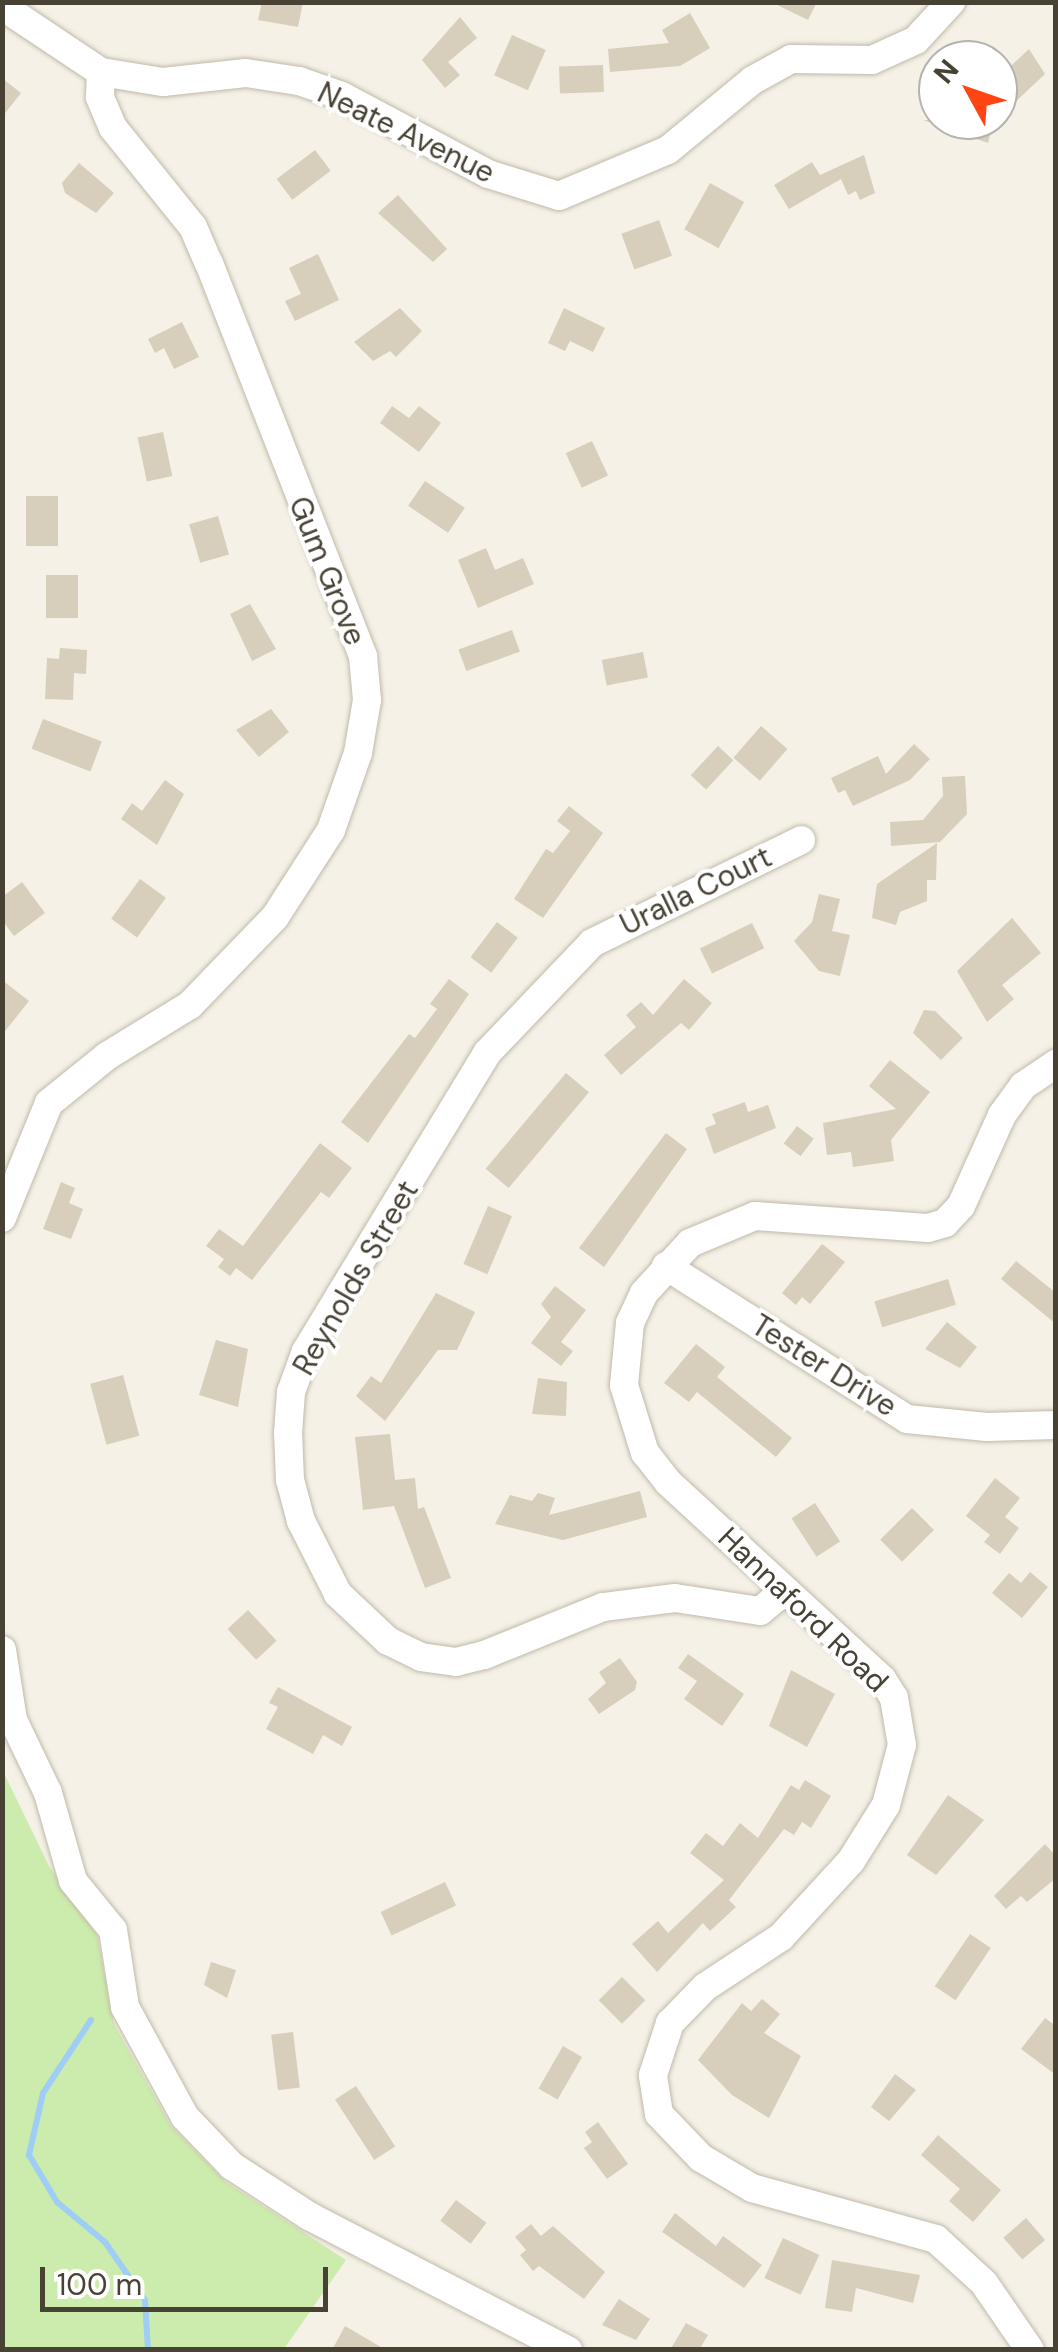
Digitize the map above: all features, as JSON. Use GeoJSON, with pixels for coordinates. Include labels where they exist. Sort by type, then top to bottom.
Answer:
{"type":"FeatureCollection","features":[{"type":"Feature","properties":{"kind":"street","name":"Neate Avenue"},"geometry":{"type":"LineString","coordinates":[[102,72],[163,82],[246,73],[299,81],[342,96],[488,174],[559,196],[668,150],[753,80],[791,60],[872,60],[916,40],[950,2]]}},
{"type":"Feature","properties":{"kind":"street"},"geometry":{"type":"LineString","coordinates":[[2,6],[102,72]]}},
{"type":"Feature","properties":{"kind":"street","name":"Gum Grove"},"geometry":{"type":"LineString","coordinates":[[2,1218],[50,1103],[106,1056],[190,1004],[275,917],[331,830],[358,753],[366,700],[363,656],[204,252],[185,216],[113,128],[100,97],[102,72]]}},
{"type":"Feature","properties":{"kind":"street","name":"Uralla Court"},"geometry":{"type":"LineString","coordinates":[[592,943],[801,840]]}},
{"type":"Feature","properties":{"kind":"street","name":"Reynolds Street"},"geometry":{"type":"LineString","coordinates":[[592,943],[487,1054],[306,1351],[291,1392],[288,1433],[290,1480],[301,1521],[338,1594],[388,1641],[421,1658],[456,1662],[484,1656],[603,1606],[674,1598],[760,1612],[784,1590]]}},
{"type":"Feature","properties":{"kind":"street","name":"Hannaford Road"},"geometry":{"type":"LineString","coordinates":[[1030,2350],[984,2283],[936,2239],[752,2188],[701,2158],[659,2114],[653,2074],[670,2023],[705,1986],[781,1937],[851,1861],[886,1805],[902,1745],[894,1698],[882,1679],[668,1482],[629,1418],[624,1385],[630,1323],[666,1266],[690,1242],[756,1216],[928,1228],[945,1223],[961,1206],[1002,1115],[1023,1086],[1056,1064]]}},
{"type":"Feature","properties":{"kind":"street","name":"Tester Drive"},"geometry":{"type":"LineString","coordinates":[[666,1266],[907,1419],[987,1427],[1056,1425]]}},
{"type":"Feature","properties":{"kind":"street"},"geometry":{"type":"LineString","coordinates":[[2,1650],[13,1720],[48,1793],[73,1881],[114,1930],[125,2007],[152,2065],[185,2117],[232,2166],[309,2216],[568,2350]]}},
{"type":"Feature","properties":{"kind":"green space"},"geometry":{"type":"Polygon","coordinates":[[[2,1769],[49,1866],[97,1934],[114,2024],[171,2126],[226,2182],[346,2260],[284,2349],[3,2349],[2,1769]]]}},
{"type":"Feature","properties":{"kind":"building"},"geometry":{"type":"Polygon","coordinates":[[[262,2],[303,2],[298,27],[258,20],[262,2]]]}},
{"type":"Feature","properties":{"kind":"building"},"geometry":{"type":"Polygon","coordinates":[[[771,2],[817,2],[808,20],[771,2]]]}},
{"type":"Feature","properties":{"kind":"building"},"geometry":{"type":"Polygon","coordinates":[[[690,13],[710,48],[680,66],[610,72],[608,49],[669,43],[662,30],[690,13]]]}},
{"type":"Feature","properties":{"kind":"building"},"geometry":{"type":"Polygon","coordinates":[[[460,17],[477,38],[448,62],[460,75],[445,88],[422,60],[460,17]]]}},
{"type":"Feature","properties":{"kind":"building"},"geometry":{"type":"Polygon","coordinates":[[[512,35],[546,50],[528,90],[494,75],[512,35]]]}},
{"type":"Feature","properties":{"kind":"building"},"geometry":{"type":"Polygon","coordinates":[[[1029,49],[1045,74],[1018,99],[1018,59],[1029,49]]]}},
{"type":"Feature","properties":{"kind":"building"},"geometry":{"type":"Polygon","coordinates":[[[603,65],[604,92],[560,94],[559,67],[603,65]]]}},
{"type":"Feature","properties":{"kind":"building"},"geometry":{"type":"Polygon","coordinates":[[[2,78],[21,93],[2,117],[2,78]]]}},
{"type":"Feature","properties":{"kind":"building"},"geometry":{"type":"Polygon","coordinates":[[[315,150],[331,171],[292,200],[277,179],[315,150]]]}},
{"type":"Feature","properties":{"kind":"building"},"geometry":{"type":"Polygon","coordinates":[[[864,155],[875,193],[860,200],[856,191],[848,195],[841,179],[789,209],[774,185],[812,162],[820,175],[864,155]]]}},
{"type":"Feature","properties":{"kind":"building"},"geometry":{"type":"Polygon","coordinates":[[[79,163],[114,193],[96,213],[65,193],[62,183],[79,163]]]}},
{"type":"Feature","properties":{"kind":"building"},"geometry":{"type":"Polygon","coordinates":[[[710,183],[744,202],[718,248],[684,229],[710,183]]]}},
{"type":"Feature","properties":{"kind":"building"},"geometry":{"type":"Polygon","coordinates":[[[398,195],[447,249],[433,262],[378,213],[398,195]]]}},
{"type":"Feature","properties":{"kind":"building"},"geometry":{"type":"Polygon","coordinates":[[[659,220],[672,256],[634,269],[621,234],[659,220]]]}},
{"type":"Feature","properties":{"kind":"building"},"geometry":{"type":"Polygon","coordinates":[[[318,254],[339,300],[295,321],[285,301],[301,294],[289,268],[318,254]]]}},
{"type":"Feature","properties":{"kind":"building"},"geometry":{"type":"Polygon","coordinates":[[[400,308],[422,331],[396,357],[390,351],[373,361],[354,342],[400,308]]]}},
{"type":"Feature","properties":{"kind":"building"},"geometry":{"type":"Polygon","coordinates":[[[564,308],[605,328],[593,352],[570,341],[565,351],[548,343],[564,308]]]}},
{"type":"Feature","properties":{"kind":"building"},"geometry":{"type":"Polygon","coordinates":[[[182,322],[199,357],[174,369],[164,348],[155,353],[148,339],[182,322]]]}},
{"type":"Feature","properties":{"kind":"building"},"geometry":{"type":"Polygon","coordinates":[[[392,406],[409,418],[419,406],[441,423],[419,452],[380,423],[392,406]]]}},
{"type":"Feature","properties":{"kind":"building"},"geometry":{"type":"Polygon","coordinates":[[[163,432],[172,476],[147,481],[138,437],[163,432]]]}},
{"type":"Feature","properties":{"kind":"building"},"geometry":{"type":"Polygon","coordinates":[[[592,441],[608,475],[582,488],[566,453],[592,441]]]}},
{"type":"Feature","properties":{"kind":"building"},"geometry":{"type":"Polygon","coordinates":[[[425,481],[465,508],[448,533],[408,506],[425,481]]]}},
{"type":"Feature","properties":{"kind":"building"},"geometry":{"type":"Polygon","coordinates":[[[26,496],[58,496],[58,546],[26,546],[26,496]]]}},
{"type":"Feature","properties":{"kind":"building"},"geometry":{"type":"Polygon","coordinates":[[[218,516],[229,554],[200,563],[189,524],[218,516]]]}},
{"type":"Feature","properties":{"kind":"building"},"geometry":{"type":"Polygon","coordinates":[[[486,548],[495,570],[523,558],[534,584],[478,608],[458,560],[486,548]]]}},
{"type":"Feature","properties":{"kind":"building"},"geometry":{"type":"Polygon","coordinates":[[[46,575],[78,575],[78,618],[46,618],[46,575]]]}},
{"type":"Feature","properties":{"kind":"building"},"geometry":{"type":"Polygon","coordinates":[[[250,604],[276,649],[252,661],[230,614],[250,604]]]}},
{"type":"Feature","properties":{"kind":"building"},"geometry":{"type":"Polygon","coordinates":[[[512,630],[520,652],[466,671],[458,649],[512,630]]]}},
{"type":"Feature","properties":{"kind":"building"},"geometry":{"type":"Polygon","coordinates":[[[60,648],[87,650],[86,674],[74,673],[73,700],[45,699],[47,658],[59,659],[60,648]]]}},
{"type":"Feature","properties":{"kind":"building"},"geometry":{"type":"Polygon","coordinates":[[[643,652],[648,678],[607,686],[602,660],[643,652]]]}},
{"type":"Feature","properties":{"kind":"building"},"geometry":{"type":"Polygon","coordinates":[[[271,709],[289,732],[259,757],[236,730],[271,709]]]}},
{"type":"Feature","properties":{"kind":"building"},"geometry":{"type":"Polygon","coordinates":[[[43,719],[102,742],[90,771],[32,749],[43,719]]]}},
{"type":"Feature","properties":{"kind":"building"},"geometry":{"type":"Polygon","coordinates":[[[761,726],[787,749],[760,781],[733,758],[761,726]]]}},
{"type":"Feature","properties":{"kind":"building"},"geometry":{"type":"Polygon","coordinates":[[[914,744],[930,759],[910,780],[853,806],[845,790],[838,793],[831,778],[878,756],[886,774],[914,744]]]}},
{"type":"Feature","properties":{"kind":"building"},"geometry":{"type":"Polygon","coordinates":[[[718,746],[733,760],[706,790],[691,775],[718,746]]]}},
{"type":"Feature","properties":{"kind":"building"},"geometry":{"type":"Polygon","coordinates":[[[965,776],[967,814],[940,842],[891,846],[890,822],[923,820],[943,796],[942,777],[965,776]]]}},
{"type":"Feature","properties":{"kind":"building"},"geometry":{"type":"Polygon","coordinates":[[[165,780],[184,794],[157,845],[121,819],[132,803],[142,811],[165,780]]]}},
{"type":"Feature","properties":{"kind":"building"},"geometry":{"type":"Polygon","coordinates":[[[569,806],[603,833],[543,918],[514,899],[546,849],[553,853],[570,831],[557,821],[569,806]]]}},
{"type":"Feature","properties":{"kind":"building"},"geometry":{"type":"Polygon","coordinates":[[[937,843],[936,880],[927,880],[927,901],[900,912],[896,925],[872,918],[877,884],[937,843]]]}},
{"type":"Feature","properties":{"kind":"building"},"geometry":{"type":"Polygon","coordinates":[[[140,879],[166,898],[137,937],[111,919],[140,879]]]}},
{"type":"Feature","properties":{"kind":"building"},"geometry":{"type":"Polygon","coordinates":[[[22,882],[45,913],[14,936],[2,920],[2,897],[22,882]]]}},
{"type":"Feature","properties":{"kind":"building"},"geometry":{"type":"Polygon","coordinates":[[[819,894],[840,899],[832,931],[850,935],[840,976],[819,971],[794,941],[812,922],[819,894]]]}},
{"type":"Feature","properties":{"kind":"building"},"geometry":{"type":"Polygon","coordinates":[[[1012,918],[1041,953],[1002,985],[1014,999],[987,1022],[957,971],[1012,918]]]}},
{"type":"Feature","properties":{"kind":"building"},"geometry":{"type":"Polygon","coordinates":[[[497,922],[518,938],[491,973],[471,957],[497,922]]]}},
{"type":"Feature","properties":{"kind":"building"},"geometry":{"type":"Polygon","coordinates":[[[752,923],[764,948],[712,974],[700,948],[752,923]]]}},
{"type":"Feature","properties":{"kind":"building"},"geometry":{"type":"Polygon","coordinates":[[[449,979],[469,994],[368,1143],[341,1122],[409,1034],[415,1038],[437,1009],[430,1004],[449,979]]]}},
{"type":"Feature","properties":{"kind":"building"},"geometry":{"type":"Polygon","coordinates":[[[684,979],[712,1003],[689,1030],[681,1023],[621,1075],[604,1055],[636,1027],[626,1015],[641,1002],[653,1015],[684,979]]]}},
{"type":"Feature","properties":{"kind":"building"},"geometry":{"type":"Polygon","coordinates":[[[2,980],[29,1001],[2,1035],[2,980]]]}},
{"type":"Feature","properties":{"kind":"building"},"geometry":{"type":"Polygon","coordinates":[[[924,1010],[935,1011],[963,1038],[941,1060],[913,1033],[924,1010]]]}},
{"type":"Feature","properties":{"kind":"building"},"geometry":{"type":"Polygon","coordinates":[[[890,1060],[930,1092],[891,1140],[894,1161],[853,1167],[851,1152],[827,1155],[823,1123],[896,1109],[869,1086],[890,1060]]]}},
{"type":"Feature","properties":{"kind":"building"},"geometry":{"type":"Polygon","coordinates":[[[566,1073],[589,1092],[509,1188],[486,1169],[566,1073]]]}},
{"type":"Feature","properties":{"kind":"building"},"geometry":{"type":"Polygon","coordinates":[[[745,1102],[748,1112],[768,1105],[776,1128],[714,1154],[705,1128],[716,1124],[712,1114],[745,1102]]]}},
{"type":"Feature","properties":{"kind":"building"},"geometry":{"type":"Polygon","coordinates":[[[797,1126],[814,1139],[801,1156],[784,1144],[797,1126]]]}},
{"type":"Feature","properties":{"kind":"building"},"geometry":{"type":"Polygon","coordinates":[[[666,1133],[687,1149],[604,1267],[579,1248],[666,1133]]]}},
{"type":"Feature","properties":{"kind":"building"},"geometry":{"type":"Polygon","coordinates":[[[320,1143],[352,1168],[329,1198],[321,1192],[252,1280],[236,1268],[230,1276],[218,1267],[224,1259],[206,1246],[219,1229],[243,1246],[320,1143]]]}},
{"type":"Feature","properties":{"kind":"building"},"geometry":{"type":"Polygon","coordinates":[[[61,1182],[75,1188],[69,1203],[83,1209],[71,1239],[43,1229],[61,1182]]]}},
{"type":"Feature","properties":{"kind":"building"},"geometry":{"type":"Polygon","coordinates":[[[488,1206],[512,1216],[487,1274],[463,1264],[488,1206]]]}},
{"type":"Feature","properties":{"kind":"building"},"geometry":{"type":"Polygon","coordinates":[[[822,1244],[845,1262],[810,1304],[802,1297],[796,1305],[782,1293],[822,1244]]]}},
{"type":"Feature","properties":{"kind":"building"},"geometry":{"type":"Polygon","coordinates":[[[1016,1261],[1056,1293],[1056,1324],[1001,1279],[1016,1261]]]}},
{"type":"Feature","properties":{"kind":"building"},"geometry":{"type":"Polygon","coordinates":[[[948,1279],[956,1305],[882,1327],[874,1302],[948,1279]]]}},
{"type":"Feature","properties":{"kind":"building"},"geometry":{"type":"Polygon","coordinates":[[[555,1286],[586,1310],[561,1342],[573,1351],[561,1366],[531,1343],[551,1317],[541,1304],[555,1286]]]}},
{"type":"Feature","properties":{"kind":"building"},"geometry":{"type":"Polygon","coordinates":[[[436,1293],[475,1312],[457,1350],[438,1350],[385,1421],[356,1396],[371,1376],[381,1383],[436,1293]]]}},
{"type":"Feature","properties":{"kind":"building"},"geometry":{"type":"Polygon","coordinates":[[[947,1322],[977,1347],[960,1368],[925,1349],[947,1322]]]}},
{"type":"Feature","properties":{"kind":"building"},"geometry":{"type":"Polygon","coordinates":[[[216,1340],[248,1349],[238,1407],[199,1395],[216,1340]]]}},
{"type":"Feature","properties":{"kind":"building"},"geometry":{"type":"Polygon","coordinates":[[[696,1344],[725,1367],[717,1377],[792,1438],[776,1457],[697,1392],[689,1402],[664,1383],[696,1344]]]}},
{"type":"Feature","properties":{"kind":"building"},"geometry":{"type":"Polygon","coordinates":[[[123,1375],[139,1436],[106,1445],[90,1384],[123,1375]]]}},
{"type":"Feature","properties":{"kind":"building"},"geometry":{"type":"Polygon","coordinates":[[[538,1378],[567,1382],[566,1416],[532,1414],[538,1378]]]}},
{"type":"Feature","properties":{"kind":"building"},"geometry":{"type":"Polygon","coordinates":[[[390,1434],[395,1480],[415,1478],[418,1509],[424,1507],[451,1578],[425,1588],[394,1506],[363,1510],[355,1437],[390,1434]]]}},
{"type":"Feature","properties":{"kind":"building"},"geometry":{"type":"Polygon","coordinates":[[[995,1478],[1020,1498],[1005,1517],[1019,1528],[1000,1554],[984,1542],[990,1535],[966,1516],[995,1478]]]}},
{"type":"Feature","properties":{"kind":"building"},"geometry":{"type":"Polygon","coordinates":[[[640,1491],[647,1517],[563,1540],[495,1524],[510,1495],[532,1501],[538,1493],[555,1498],[549,1515],[640,1491]]]}},
{"type":"Feature","properties":{"kind":"building"},"geometry":{"type":"Polygon","coordinates":[[[815,1503],[840,1542],[817,1557],[792,1518],[815,1503]]]}},
{"type":"Feature","properties":{"kind":"building"},"geometry":{"type":"Polygon","coordinates":[[[912,1508],[934,1530],[902,1562],[880,1540],[912,1508]]]}},
{"type":"Feature","properties":{"kind":"building"},"geometry":{"type":"Polygon","coordinates":[[[1030,1572],[1048,1587],[1022,1618],[992,1593],[1009,1573],[1021,1583],[1030,1572]]]}},
{"type":"Feature","properties":{"kind":"building"},"geometry":{"type":"Polygon","coordinates":[[[248,1610],[277,1641],[256,1660],[228,1629],[248,1610]]]}},
{"type":"Feature","properties":{"kind":"building"},"geometry":{"type":"Polygon","coordinates":[[[688,1654],[744,1694],[722,1726],[684,1699],[697,1681],[678,1668],[688,1654]]]}},
{"type":"Feature","properties":{"kind":"building"},"geometry":{"type":"Polygon","coordinates":[[[620,1658],[637,1682],[635,1690],[599,1714],[588,1699],[606,1683],[599,1672],[620,1658]]]}},
{"type":"Feature","properties":{"kind":"building"},"geometry":{"type":"Polygon","coordinates":[[[791,1670],[835,1694],[807,1747],[769,1726],[791,1670]]]}},
{"type":"Feature","properties":{"kind":"building"},"geometry":{"type":"Polygon","coordinates":[[[278,1687],[352,1727],[342,1746],[323,1735],[313,1754],[266,1729],[278,1707],[269,1703],[278,1687]]]}},
{"type":"Feature","properties":{"kind":"building"},"geometry":{"type":"Polygon","coordinates":[[[805,1780],[831,1796],[811,1828],[802,1822],[794,1835],[784,1829],[729,1900],[736,1907],[710,1931],[703,1923],[657,1972],[632,1944],[658,1921],[668,1933],[724,1880],[690,1853],[706,1833],[723,1846],[740,1823],[758,1838],[791,1785],[799,1790],[805,1780]]]}},
{"type":"Feature","properties":{"kind":"building"},"geometry":{"type":"Polygon","coordinates":[[[948,1795],[984,1820],[936,1875],[907,1855],[948,1795]]]}},
{"type":"Feature","properties":{"kind":"building"},"geometry":{"type":"Polygon","coordinates":[[[1045,1844],[1056,1856],[1056,1878],[1027,1902],[1021,1896],[1006,1909],[994,1896],[1045,1844]]]}},
{"type":"Feature","properties":{"kind":"building"},"geometry":{"type":"Polygon","coordinates":[[[445,1882],[456,1906],[392,1936],[381,1912],[445,1882]]]}},
{"type":"Feature","properties":{"kind":"building"},"geometry":{"type":"Polygon","coordinates":[[[970,1934],[991,1948],[955,2000],[935,1986],[970,1934]]]}},
{"type":"Feature","properties":{"kind":"building"},"geometry":{"type":"Polygon","coordinates":[[[211,1962],[236,1970],[227,1998],[204,1985],[211,1962]]]}},
{"type":"Feature","properties":{"kind":"building"},"geometry":{"type":"Polygon","coordinates":[[[622,1977],[645,2000],[622,2024],[599,2000],[622,1977]]]}},
{"type":"Feature","properties":{"kind":"building"},"geometry":{"type":"Polygon","coordinates":[[[762,1999],[780,2014],[764,2033],[801,2056],[769,2118],[732,2095],[698,2060],[742,2003],[751,2011],[762,1999]]]}},
{"type":"Feature","properties":{"kind":"building"},"geometry":{"type":"Polygon","coordinates":[[[1045,2018],[1056,2026],[1056,2075],[1021,2049],[1045,2018]]]}},
{"type":"Feature","properties":{"kind":"building"},"geometry":{"type":"Polygon","coordinates":[[[293,2032],[300,2088],[278,2090],[271,2035],[293,2032]]]}},
{"type":"Feature","properties":{"kind":"building"},"geometry":{"type":"Polygon","coordinates":[[[563,2046],[582,2057],[558,2099],[539,2088],[563,2046]]]}},
{"type":"Feature","properties":{"kind":"building"},"geometry":{"type":"Polygon","coordinates":[[[895,2074],[916,2090],[889,2121],[871,2107],[895,2074]]]}},
{"type":"Feature","properties":{"kind":"building"},"geometry":{"type":"Polygon","coordinates":[[[356,2086],[395,2146],[374,2160],[335,2100],[356,2086]]]}},
{"type":"Feature","properties":{"kind":"building"},"geometry":{"type":"Polygon","coordinates":[[[598,2122],[628,2164],[607,2179],[584,2148],[592,2142],[585,2132],[598,2122]]]}},
{"type":"Feature","properties":{"kind":"building"},"geometry":{"type":"Polygon","coordinates":[[[938,2135],[1001,2190],[973,2222],[949,2201],[960,2189],[921,2155],[938,2135]]]}},
{"type":"Feature","properties":{"kind":"building"},"geometry":{"type":"Polygon","coordinates":[[[456,2200],[486,2223],[471,2244],[440,2221],[456,2200]]]}},
{"type":"Feature","properties":{"kind":"building"},"geometry":{"type":"Polygon","coordinates":[[[675,2213],[716,2246],[723,2236],[762,2265],[744,2288],[662,2232],[675,2213]]]}},
{"type":"Feature","properties":{"kind":"building"},"geometry":{"type":"Polygon","coordinates":[[[1026,2218],[1045,2240],[1022,2260],[1003,2238],[1026,2218]]]}},
{"type":"Feature","properties":{"kind":"building"},"geometry":{"type":"Polygon","coordinates":[[[531,2224],[541,2236],[553,2226],[605,2272],[584,2299],[539,2266],[533,2271],[520,2255],[526,2250],[515,2237],[531,2224]]]}},
{"type":"Feature","properties":{"kind":"building"},"geometry":{"type":"Polygon","coordinates":[[[783,2238],[819,2255],[801,2295],[764,2278],[783,2238]]]}},
{"type":"Feature","properties":{"kind":"building"},"geometry":{"type":"Polygon","coordinates":[[[832,2260],[920,2275],[913,2303],[856,2288],[852,2312],[825,2308],[832,2260]]]}},
{"type":"Feature","properties":{"kind":"building"},"geometry":{"type":"Polygon","coordinates":[[[619,2299],[650,2319],[636,2340],[602,2325],[619,2299]]]}},
{"type":"Feature","properties":{"kind":"building"},"geometry":{"type":"Polygon","coordinates":[[[686,2323],[708,2335],[699,2350],[670,2350],[686,2323]]]}},
{"type":"Feature","properties":{"kind":"building"},"geometry":{"type":"Polygon","coordinates":[[[345,2326],[386,2350],[332,2350],[345,2326]]]}},
{"type":"Feature","properties":{"kind":"waterway"},"geometry":{"type":"LineString","coordinates":[[91,2020],[43,2093],[29,2155],[57,2202],[105,2242],[145,2300],[148,2350]]}}]}
